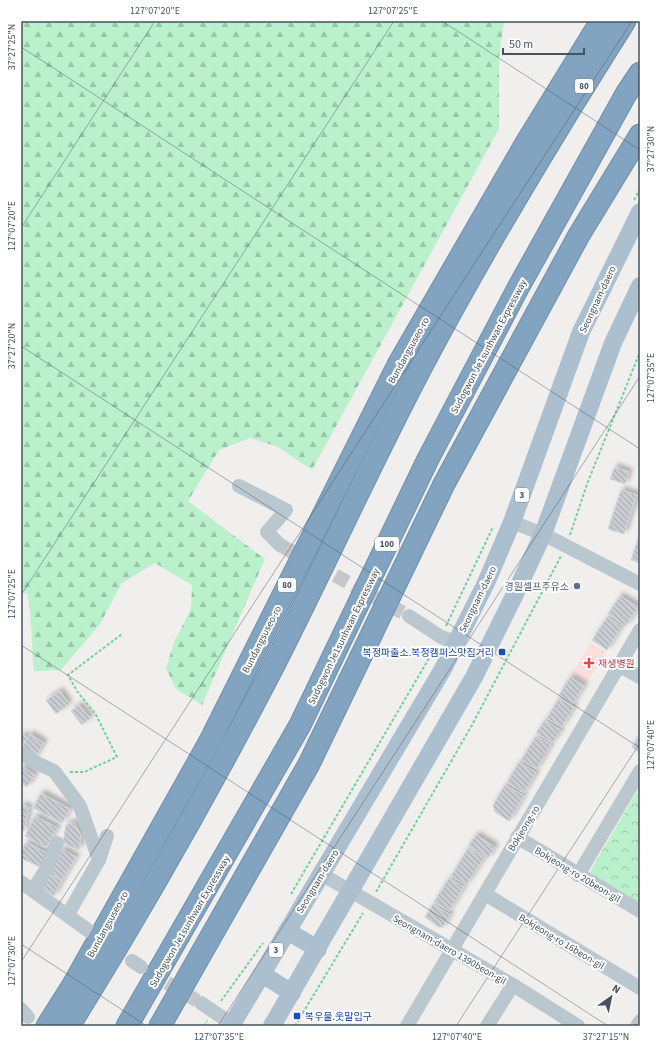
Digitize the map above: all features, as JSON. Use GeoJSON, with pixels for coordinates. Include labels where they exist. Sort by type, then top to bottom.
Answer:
{"type":"FeatureCollection","features":[{"type":"Feature","properties":{"kind":"highway","name":"80"},"geometry":{"type":"LineString","coordinates":[[534,147],[601,21]]}},
{"type":"Feature","properties":{"kind":"highway","name":"80"},"geometry":{"type":"LineString","coordinates":[[534,147],[625,21]]}},
{"type":"Feature","properties":{"kind":"highway","name":"Sudogwon Je1sunhwan Expressway"},"geometry":{"type":"LineString","coordinates":[[129,1022],[300,726],[428,459],[518,288],[626,94],[640,73]]}},
{"type":"Feature","properties":{"kind":"highway","name":"100"},"geometry":{"type":"LineString","coordinates":[[160,1026],[309,764],[444,484],[579,235],[640,135]]}},
{"type":"Feature","properties":{"kind":"highway","name":"Bundangsuseo-ro"},"geometry":{"type":"LineString","coordinates":[[32,1017],[73,985],[210,740],[399,363],[534,147]]}},
{"type":"Feature","properties":{"kind":"highway","name":"Bundangsuseo-ro"},"geometry":{"type":"LineString","coordinates":[[69,1026],[103,971],[192,817],[258,695],[422,364],[534,147]]}},
{"type":"Feature","properties":{"kind":"main road","name":"Seongnam-daero"},"geometry":{"type":"LineString","coordinates":[[232,1025],[320,874],[443,669],[448,639],[486,583],[512,522],[581,332],[635,209]]}},
{"type":"Feature","properties":{"kind":"main road"},"geometry":{"type":"LineString","coordinates":[[272,1026],[318,949],[474,677],[543,534],[613,343],[640,286]]}},
{"type":"Feature","properties":{"kind":"main road"},"geometry":{"type":"LineString","coordinates":[[287,931],[318,949]]}},
{"type":"Feature","properties":{"kind":"main road"},"geometry":{"type":"LineString","coordinates":[[262,974],[292,993]]}},
{"type":"Feature","properties":{"kind":"street"},"geometry":{"type":"LineString","coordinates":[[239,486],[286,510],[267,532],[280,545]]}},
{"type":"Feature","properties":{"kind":"street"},"geometry":{"type":"LineString","coordinates":[[512,522],[543,534],[640,584]]}},
{"type":"Feature","properties":{"kind":"street"},"geometry":{"type":"LineString","coordinates":[[409,616],[448,639]]}},
{"type":"Feature","properties":{"kind":"street","name":"Bokjeong-ro"},"geometry":{"type":"LineString","coordinates":[[407,1026],[640,630]]}},
{"type":"Feature","properties":{"kind":"street"},"geometry":{"type":"LineString","coordinates":[[620,666],[640,677]]}},
{"type":"Feature","properties":{"kind":"street"},"geometry":{"type":"LineString","coordinates":[[21,753],[54,771],[80,806],[99,860]]}},
{"type":"Feature","properties":{"kind":"street"},"geometry":{"type":"LineString","coordinates":[[578,875],[640,771]]}},
{"type":"Feature","properties":{"kind":"street"},"geometry":{"type":"LineString","coordinates":[[68,914],[99,860],[107,836]]}},
{"type":"Feature","properties":{"kind":"street","name":"Bokjeong-ro 20beon-gil"},"geometry":{"type":"LineString","coordinates":[[517,837],[640,911]]}},
{"type":"Feature","properties":{"kind":"street"},"geometry":{"type":"LineString","coordinates":[[33,890],[48,866],[57,842]]}},
{"type":"Feature","properties":{"kind":"street","name":"Seongnam-daero 1390beon-gil"},"geometry":{"type":"LineString","coordinates":[[320,874],[513,985],[570,1023]]}},
{"type":"Feature","properties":{"kind":"street"},"geometry":{"type":"LineString","coordinates":[[21,882],[68,914],[89,931]]}},
{"type":"Feature","properties":{"kind":"street","name":"Bokjeong-ro 16beon-gil"},"geometry":{"type":"LineString","coordinates":[[485,894],[640,988]]}},
{"type":"Feature","properties":{"kind":"street"},"geometry":{"type":"LineString","coordinates":[[487,1026],[513,985]]}},
{"type":"Feature","properties":{"kind":"street"},"geometry":{"type":"LineString","coordinates":[[201,1003],[232,1025]]}},
{"type":"Feature","properties":{"kind":"street"},"geometry":{"type":"LineString","coordinates":[[637,1026],[640,1021]]}},
{"type":"Feature","properties":{"kind":"path"},"geometry":{"type":"LineString","coordinates":[[635,209],[640,189]]}},
{"type":"Feature","properties":{"kind":"path"},"geometry":{"type":"LineString","coordinates":[[288,900],[448,639],[494,525]]}},
{"type":"Feature","properties":{"kind":"path"},"geometry":{"type":"LineString","coordinates":[[54,771],[84,772],[117,757],[96,715],[77,691],[68,675],[122,634]]}},
{"type":"Feature","properties":{"kind":"path"},"geometry":{"type":"LineString","coordinates":[[204,1026],[213,1011],[265,939]]}},
{"type":"Feature","properties":{"kind":"shaded area","name":"재생병원"},"geometry":{"type":"Polygon","coordinates":[[[591,643],[606,652],[587,683],[572,673],[591,643]]]}},
{"type":"Feature","properties":{"kind":"green space"},"geometry":{"type":"Polygon","coordinates":[[[21,21],[504,21],[499,57],[499,129],[312,470],[278,447],[250,438],[219,450],[188,501],[265,559],[202,705],[176,689],[166,668],[174,642],[191,609],[192,585],[155,563],[122,583],[100,624],[61,670],[34,671],[29,604],[27,594],[21,592],[21,21]]]}},
{"type":"Feature","properties":{"kind":"green space"},"geometry":{"type":"Polygon","coordinates":[[[640,786],[640,907],[588,875],[640,786]]]}},
{"type":"Feature","properties":{"kind":"building"},"geometry":{"type":"Polygon","coordinates":[[[615,467],[629,472],[625,484],[610,479],[615,467]]]}},
{"type":"Feature","properties":{"kind":"building"},"geometry":{"type":"Polygon","coordinates":[[[621,490],[637,495],[624,534],[608,529],[621,490]]]}},
{"type":"Feature","properties":{"kind":"building"},"geometry":{"type":"Polygon","coordinates":[[[640,533],[640,563],[631,560],[640,533]]]}},
{"type":"Feature","properties":{"kind":"building"},"geometry":{"type":"Polygon","coordinates":[[[620,596],[638,607],[626,626],[608,614],[620,596]]]}},
{"type":"Feature","properties":{"kind":"building"},"geometry":{"type":"Polygon","coordinates":[[[607,617],[622,626],[607,650],[592,640],[607,617]]]}},
{"type":"Feature","properties":{"kind":"building"},"geometry":{"type":"Polygon","coordinates":[[[570,677],[584,686],[573,704],[559,695],[570,677]]]}},
{"type":"Feature","properties":{"kind":"building"},"geometry":{"type":"Polygon","coordinates":[[[60,691],[69,704],[56,714],[46,700],[60,691]]]}},
{"type":"Feature","properties":{"kind":"building"},"geometry":{"type":"Polygon","coordinates":[[[559,698],[574,707],[562,727],[547,718],[559,698]]]}},
{"type":"Feature","properties":{"kind":"building"},"geometry":{"type":"Polygon","coordinates":[[[79,705],[90,718],[82,725],[71,711],[79,705]]]}},
{"type":"Feature","properties":{"kind":"building"},"geometry":{"type":"Polygon","coordinates":[[[545,720],[561,731],[552,743],[536,733],[545,720]]]}},
{"type":"Feature","properties":{"kind":"building"},"geometry":{"type":"Polygon","coordinates":[[[21,734],[27,738],[22,746],[21,746],[21,734]]]}},
{"type":"Feature","properties":{"kind":"building"},"geometry":{"type":"Polygon","coordinates":[[[30,734],[44,743],[35,758],[21,749],[30,734]]]}},
{"type":"Feature","properties":{"kind":"building"},"geometry":{"type":"Polygon","coordinates":[[[640,735],[640,753],[632,747],[640,735]]]}},
{"type":"Feature","properties":{"kind":"building"},"geometry":{"type":"Polygon","coordinates":[[[536,736],[551,745],[537,769],[521,760],[536,736]]]}},
{"type":"Feature","properties":{"kind":"building"},"geometry":{"type":"Polygon","coordinates":[[[519,762],[536,773],[524,793],[507,782],[519,762]]]}},
{"type":"Feature","properties":{"kind":"building"},"geometry":{"type":"Polygon","coordinates":[[[21,766],[35,775],[27,787],[21,783],[21,766]]]}},
{"type":"Feature","properties":{"kind":"building"},"geometry":{"type":"Polygon","coordinates":[[[505,785],[524,796],[509,821],[495,812],[493,805],[505,785]]]}},
{"type":"Feature","properties":{"kind":"building"},"geometry":{"type":"Polygon","coordinates":[[[41,793],[70,809],[62,823],[33,808],[41,793]]]}},
{"type":"Feature","properties":{"kind":"building"},"geometry":{"type":"Polygon","coordinates":[[[21,805],[29,807],[24,831],[21,831],[21,805]]]}},
{"type":"Feature","properties":{"kind":"building"},"geometry":{"type":"Polygon","coordinates":[[[35,816],[57,828],[46,848],[25,836],[35,816]]]}},
{"type":"Feature","properties":{"kind":"building"},"geometry":{"type":"Polygon","coordinates":[[[74,822],[81,836],[79,850],[63,843],[66,825],[74,822]]]}},
{"type":"Feature","properties":{"kind":"building"},"geometry":{"type":"Polygon","coordinates":[[[476,835],[495,847],[488,858],[468,846],[476,835]]]}},
{"type":"Feature","properties":{"kind":"building"},"geometry":{"type":"Polygon","coordinates":[[[26,842],[49,854],[42,868],[21,858],[21,853],[26,842]]]}},
{"type":"Feature","properties":{"kind":"building"},"geometry":{"type":"Polygon","coordinates":[[[468,848],[484,858],[466,885],[451,876],[468,848]]]}},
{"type":"Feature","properties":{"kind":"building"},"geometry":{"type":"Polygon","coordinates":[[[62,849],[76,857],[62,881],[48,873],[62,849]]]}},
{"type":"Feature","properties":{"kind":"building"},"geometry":{"type":"Polygon","coordinates":[[[48,873],[62,881],[54,896],[39,887],[48,873]]]}},
{"type":"Feature","properties":{"kind":"building"},"geometry":{"type":"Polygon","coordinates":[[[449,878],[464,887],[449,911],[434,902],[449,878]]]}},
{"type":"Feature","properties":{"kind":"building"},"geometry":{"type":"Polygon","coordinates":[[[433,904],[450,915],[443,927],[438,927],[425,917],[433,904]]]}},
{"type":"Feature","properties":{"kind":"tunnel"},"geometry":{"type":"LineString","coordinates":[[280,545],[409,616]]}},
{"type":"Feature","properties":{"kind":"tunnel"},"geometry":{"type":"LineString","coordinates":[[149,972],[201,1003]]}},
{"type":"Feature","properties":{"kind":"place","name":"경원셀프주유소"},"geometry":{"type":"Point","coordinates":[577,586]}},
{"type":"Feature","properties":{"kind":"place","name":"복정파출소.복정캠퍼스맛집거리"},"geometry":{"type":"Point","coordinates":[502,652]}},
{"type":"Feature","properties":{"kind":"place","name":"재생병원"},"geometry":{"type":"Point","coordinates":[589,663]}},
{"type":"Feature","properties":{"kind":"place","name":"복우물.웃말입구"},"geometry":{"type":"Point","coordinates":[297,1016]}}]}
